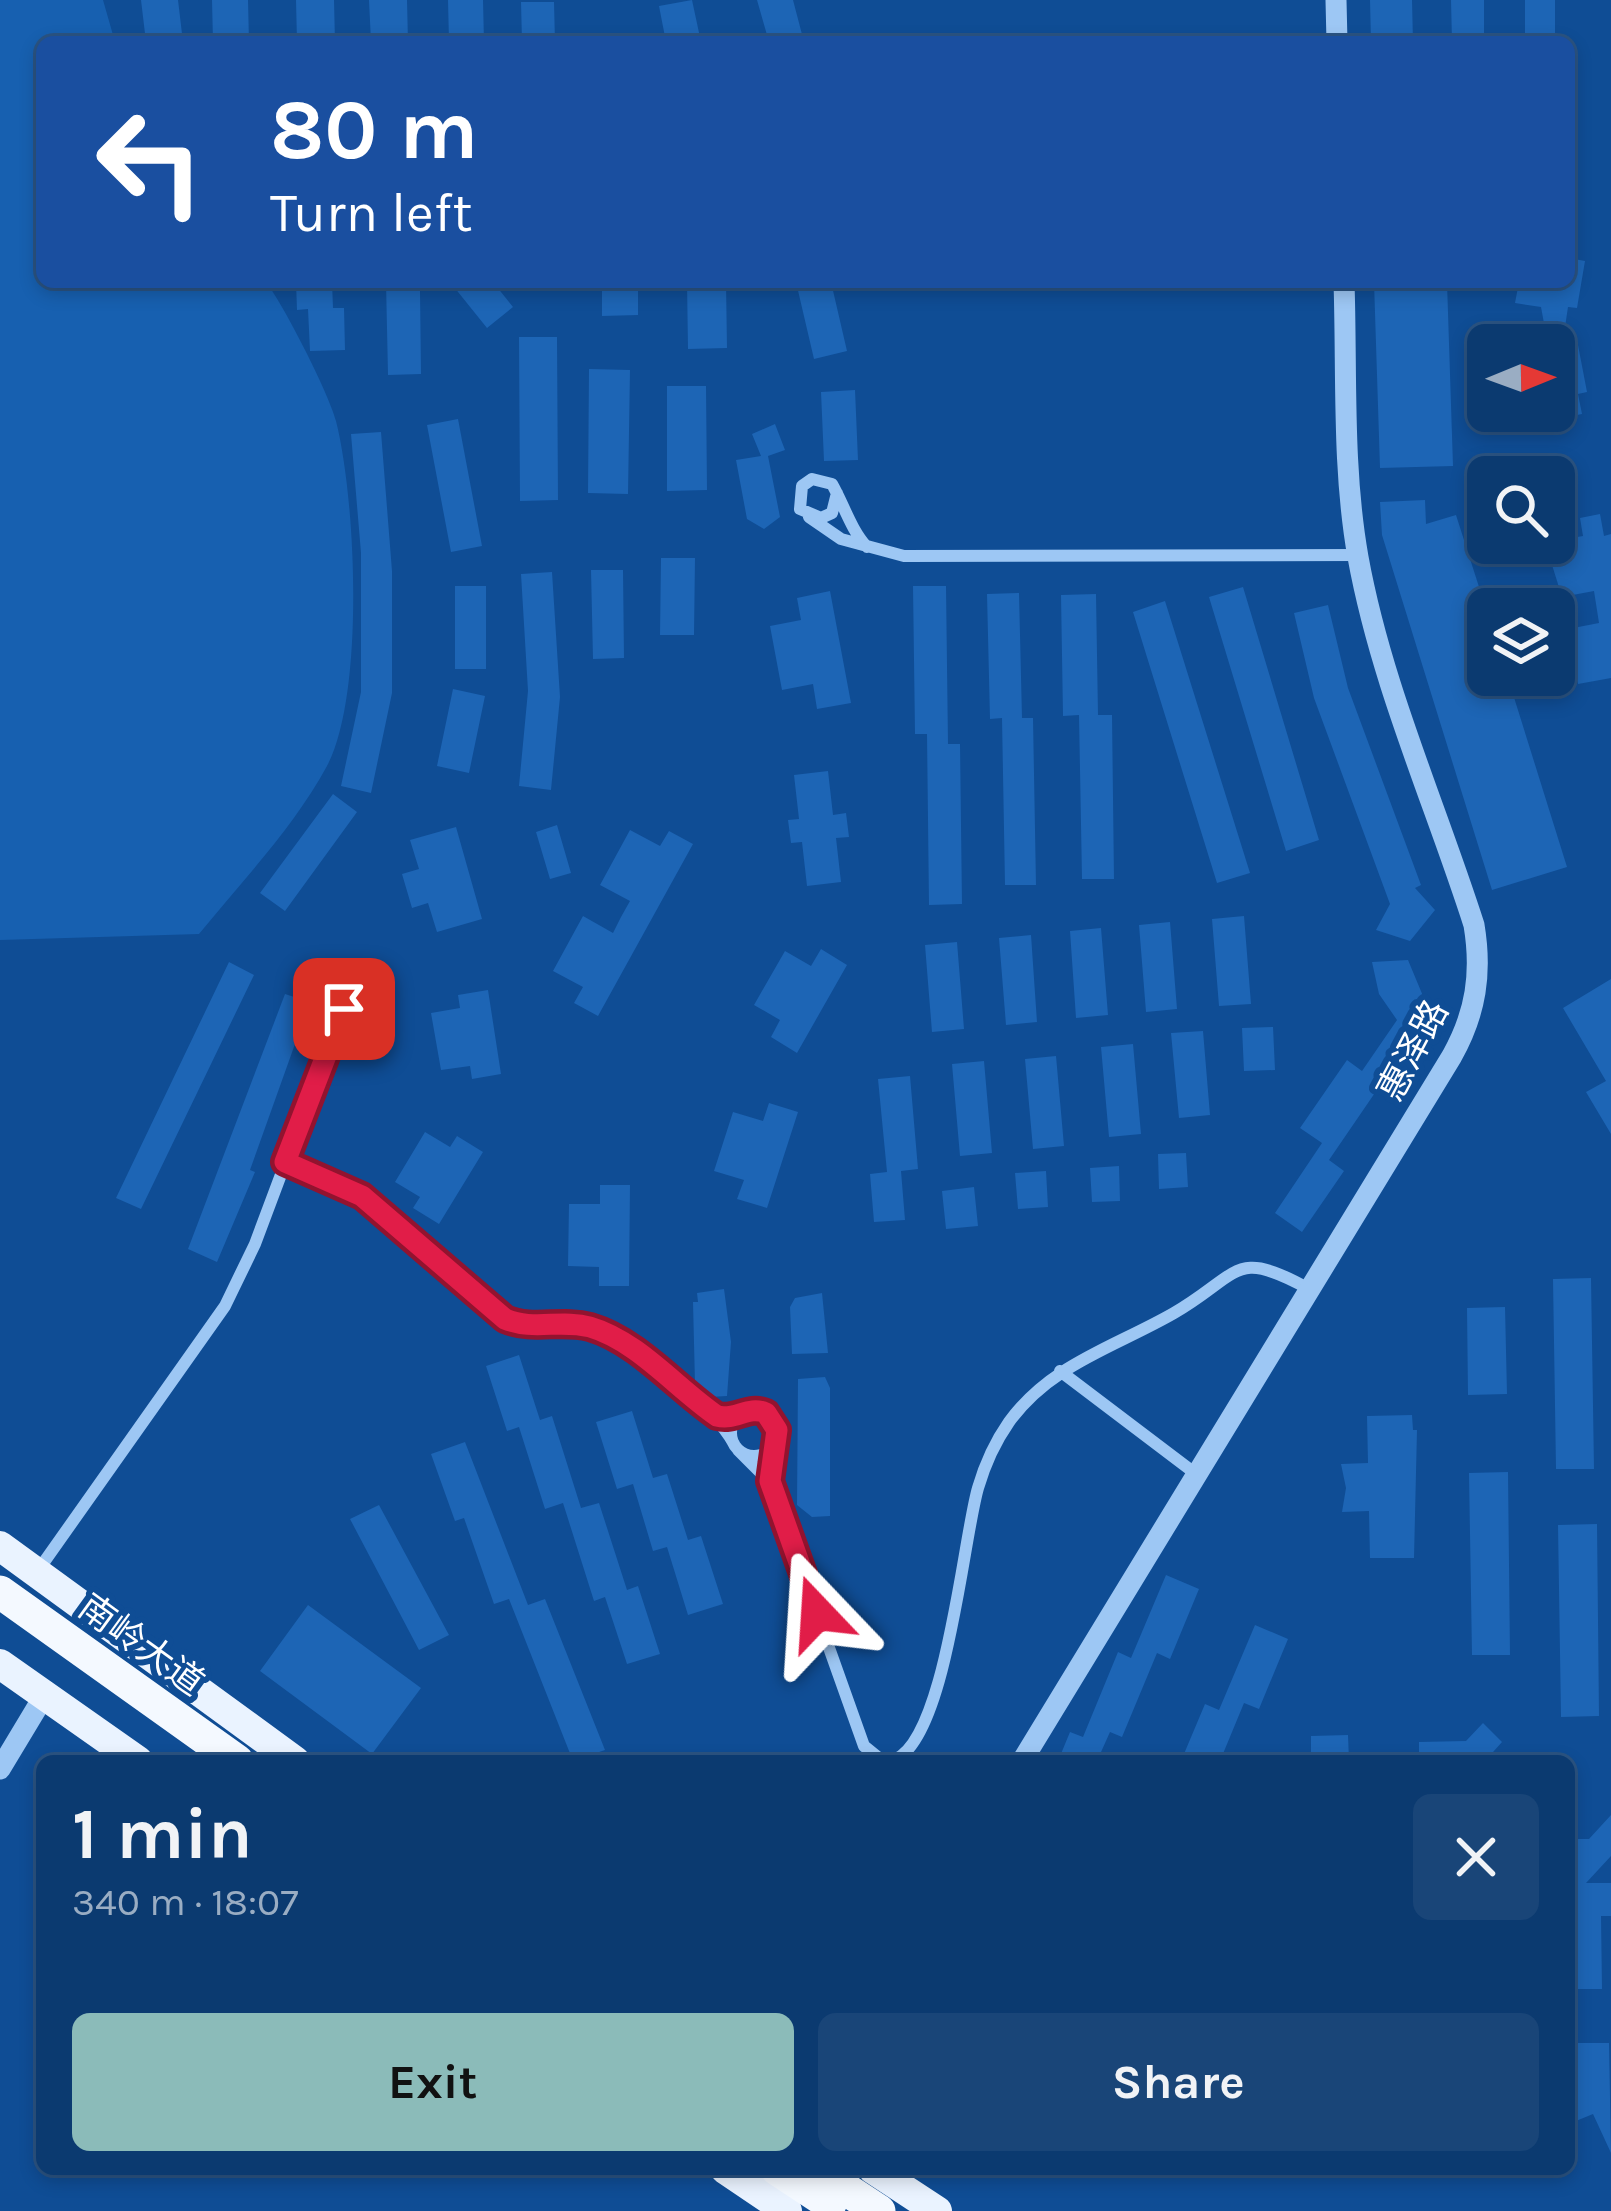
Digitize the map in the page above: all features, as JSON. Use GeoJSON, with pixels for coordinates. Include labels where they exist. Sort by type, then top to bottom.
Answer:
{"type":"FeatureCollection","features":[{"type":"Feature","properties":{"kind":"highway","name":"南岭大道"},"geometry":{"type":"LineString","coordinates":[[0,1592],[229,1755]]}},
{"type":"Feature","properties":{"kind":"highway","name":"南岭大道"},"geometry":{"type":"LineString","coordinates":[[0,1617],[194,1755]]}},
{"type":"Feature","properties":{"kind":"highway"},"geometry":{"type":"LineString","coordinates":[[756,2175],[841,2211]]}},
{"type":"Feature","properties":{"kind":"highway"},"geometry":{"type":"LineString","coordinates":[[824,2175],[879,2211]]}},
{"type":"Feature","properties":{"kind":"main road"},"geometry":{"type":"LineString","coordinates":[[0,1546],[287,1755]]}},
{"type":"Feature","properties":{"kind":"main road"},"geometry":{"type":"LineString","coordinates":[[0,1664],[130,1755]]}},
{"type":"Feature","properties":{"kind":"main road"},"geometry":{"type":"LineString","coordinates":[[753,2175],[788,2211]]}},
{"type":"Feature","properties":{"kind":"main road"},"geometry":{"type":"LineString","coordinates":[[882,2175],[937,2211]]}},
{"type":"Feature","properties":{"kind":"street"},"geometry":{"type":"LineString","coordinates":[[1336,0],[1337,36]]}},
{"type":"Feature","properties":{"kind":"street","name":"惠泽路"},"geometry":{"type":"LineString","coordinates":[[1026,1755],[1462,1038],[1478,980],[1474,925],[1382,655],[1358,555],[1350,478],[1344,288]]}},
{"type":"Feature","properties":{"kind":"street"},"geometry":{"type":"LineString","coordinates":[[868,548],[837,493],[823,479],[802,486],[800,509],[809,517],[842,539],[868,548],[904,556],[1358,555]]}},
{"type":"Feature","properties":{"kind":"street"},"geometry":{"type":"LineString","coordinates":[[809,517],[832,513],[837,493]]}},
{"type":"Feature","properties":{"kind":"street"},"geometry":{"type":"LineString","coordinates":[[37,1573],[208,1335],[248,1259],[344,1009]]}},
{"type":"Feature","properties":{"kind":"street"},"geometry":{"type":"LineString","coordinates":[[285,1162],[362,1196],[505,1319],[535,1327],[582,1325],[607,1334],[711,1412],[736,1447],[770,1481],[864,1746],[875,1755]]}},
{"type":"Feature","properties":{"kind":"street"},"geometry":{"type":"LineString","coordinates":[[903,1755],[913,1745],[957,1617],[972,1512],[985,1467],[1020,1408],[1060,1371],[1173,1314],[1246,1267],[1267,1266],[1309,1289]]}},
{"type":"Feature","properties":{"kind":"street"},"geometry":{"type":"LineString","coordinates":[[1060,1371],[1196,1474]]}},
{"type":"Feature","properties":{"kind":"street"},"geometry":{"type":"LineString","coordinates":[[711,1412],[766,1413],[775,1424],[770,1481]]}},
{"type":"Feature","properties":{"kind":"street"},"geometry":{"type":"LineString","coordinates":[[736,1447],[731,1429],[739,1415]]}},
{"type":"Feature","properties":{"kind":"street"},"geometry":{"type":"LineString","coordinates":[[736,1447],[760,1456],[775,1442]]}},
{"type":"Feature","properties":{"kind":"street"},"geometry":{"type":"LineString","coordinates":[[0,1769],[44,1696]]}},
{"type":"Feature","properties":{"kind":"shaded area"},"geometry":{"type":"Polygon","coordinates":[[[0,0],[103,0],[113,36],[36,36],[36,288],[270,288],[324,391],[343,456],[353,596],[347,693],[327,766],[267,853],[199,934],[0,940],[0,0]]]}},
{"type":"Feature","properties":{"kind":"building"},"geometry":{"type":"Polygon","coordinates":[[[141,0],[178,0],[182,36],[145,36],[141,0]]]}},
{"type":"Feature","properties":{"kind":"building"},"geometry":{"type":"Polygon","coordinates":[[[212,0],[248,0],[249,36],[213,36],[212,0]]]}},
{"type":"Feature","properties":{"kind":"building"},"geometry":{"type":"Polygon","coordinates":[[[296,0],[334,0],[335,36],[297,36],[296,0]]]}},
{"type":"Feature","properties":{"kind":"building"},"geometry":{"type":"Polygon","coordinates":[[[369,0],[407,0],[408,36],[371,36],[369,0]]]}},
{"type":"Feature","properties":{"kind":"building"},"geometry":{"type":"Polygon","coordinates":[[[448,0],[483,0],[484,36],[449,36],[448,0]]]}},
{"type":"Feature","properties":{"kind":"building"},"geometry":{"type":"Polygon","coordinates":[[[692,0],[700,36],[665,36],[659,6],[692,0]]]}},
{"type":"Feature","properties":{"kind":"building"},"geometry":{"type":"Polygon","coordinates":[[[757,0],[793,0],[802,36],[767,36],[757,0]]]}},
{"type":"Feature","properties":{"kind":"building"},"geometry":{"type":"Polygon","coordinates":[[[1370,0],[1412,0],[1413,36],[1371,36],[1370,0]]]}},
{"type":"Feature","properties":{"kind":"building"},"geometry":{"type":"Polygon","coordinates":[[[1451,0],[1484,0],[1484,36],[1452,36],[1451,0]]]}},
{"type":"Feature","properties":{"kind":"building"},"geometry":{"type":"Polygon","coordinates":[[[1525,0],[1555,0],[1555,36],[1525,36],[1525,0]]]}},
{"type":"Feature","properties":{"kind":"building"},"geometry":{"type":"Polygon","coordinates":[[[521,2],[554,2],[555,36],[522,36],[521,2]]]}},
{"type":"Feature","properties":{"kind":"building"},"geometry":{"type":"Polygon","coordinates":[[[1575,259],[1585,261],[1577,308],[1568,307],[1565,324],[1544,324],[1541,307],[1515,303],[1518,288],[1575,288],[1575,259]]]}},
{"type":"Feature","properties":{"kind":"building"},"geometry":{"type":"Polygon","coordinates":[[[296,288],[332,288],[333,308],[344,308],[345,350],[310,351],[308,309],[297,310],[296,288]]]}},
{"type":"Feature","properties":{"kind":"building"},"geometry":{"type":"Polygon","coordinates":[[[386,288],[420,291],[421,374],[388,375],[386,288]]]}},
{"type":"Feature","properties":{"kind":"building"},"geometry":{"type":"Polygon","coordinates":[[[455,288],[498,288],[513,307],[487,328],[455,288]]]}},
{"type":"Feature","properties":{"kind":"building"},"geometry":{"type":"Polygon","coordinates":[[[602,288],[638,288],[638,315],[602,316],[602,288]]]}},
{"type":"Feature","properties":{"kind":"building"},"geometry":{"type":"Polygon","coordinates":[[[687,288],[726,288],[727,348],[688,349],[687,288]]]}},
{"type":"Feature","properties":{"kind":"building"},"geometry":{"type":"Polygon","coordinates":[[[797,288],[832,288],[847,351],[814,359],[797,288]]]}},
{"type":"Feature","properties":{"kind":"building"},"geometry":{"type":"Polygon","coordinates":[[[1374,288],[1447,288],[1453,466],[1380,468],[1374,288]]]}},
{"type":"Feature","properties":{"kind":"building"},"geometry":{"type":"Polygon","coordinates":[[[519,337],[557,337],[558,500],[520,501],[519,337]]]}},
{"type":"Feature","properties":{"kind":"building"},"geometry":{"type":"Polygon","coordinates":[[[1578,345],[1587,392],[1578,394],[1582,414],[1575,415],[1578,345]]]}},
{"type":"Feature","properties":{"kind":"building"},"geometry":{"type":"Polygon","coordinates":[[[589,369],[630,370],[628,494],[588,493],[589,369]]]}},
{"type":"Feature","properties":{"kind":"building"},"geometry":{"type":"Polygon","coordinates":[[[667,386],[706,386],[707,490],[667,491],[667,386]]]}},
{"type":"Feature","properties":{"kind":"building"},"geometry":{"type":"Polygon","coordinates":[[[855,390],[858,460],[824,461],[821,392],[855,390]]]}},
{"type":"Feature","properties":{"kind":"building"},"geometry":{"type":"Polygon","coordinates":[[[458,419],[482,546],[451,552],[427,425],[458,419]]]}},
{"type":"Feature","properties":{"kind":"building"},"geometry":{"type":"Polygon","coordinates":[[[775,424],[785,450],[768,456],[780,517],[764,529],[747,519],[736,460],[761,456],[752,434],[775,424]]]}},
{"type":"Feature","properties":{"kind":"building"},"geometry":{"type":"Polygon","coordinates":[[[381,432],[392,571],[392,693],[371,793],[341,786],[361,692],[361,553],[351,434],[381,432]]]}},
{"type":"Feature","properties":{"kind":"building"},"geometry":{"type":"Polygon","coordinates":[[[1425,500],[1426,524],[1456,515],[1467,564],[1472,564],[1479,588],[1467,588],[1467,696],[1514,696],[1567,867],[1492,890],[1382,535],[1380,502],[1425,500]]]}},
{"type":"Feature","properties":{"kind":"building"},"geometry":{"type":"Polygon","coordinates":[[[1600,514],[1604,536],[1611,534],[1611,678],[1578,684],[1575,628],[1599,623],[1594,591],[1575,595],[1575,588],[1559,588],[1552,564],[1575,564],[1575,537],[1583,536],[1580,518],[1600,514]]]}},
{"type":"Feature","properties":{"kind":"building"},"geometry":{"type":"Polygon","coordinates":[[[661,558],[695,558],[694,635],[660,635],[661,558]]]}},
{"type":"Feature","properties":{"kind":"building"},"geometry":{"type":"Polygon","coordinates":[[[591,570],[623,570],[624,658],[593,659],[591,570]]]}},
{"type":"Feature","properties":{"kind":"building"},"geometry":{"type":"Polygon","coordinates":[[[552,572],[560,697],[551,790],[519,786],[528,691],[521,574],[552,572]]]}},
{"type":"Feature","properties":{"kind":"building"},"geometry":{"type":"Polygon","coordinates":[[[455,586],[486,586],[486,669],[455,669],[455,586]]]}},
{"type":"Feature","properties":{"kind":"building"},"geometry":{"type":"Polygon","coordinates":[[[913,586],[946,586],[948,744],[960,744],[962,904],[929,905],[927,734],[915,734],[913,586]]]}},
{"type":"Feature","properties":{"kind":"building"},"geometry":{"type":"Polygon","coordinates":[[[1243,587],[1319,840],[1286,851],[1209,597],[1243,587]]]}},
{"type":"Feature","properties":{"kind":"building"},"geometry":{"type":"Polygon","coordinates":[[[830,591],[851,703],[817,709],[813,684],[782,690],[770,626],[801,620],[797,598],[830,591]]]}},
{"type":"Feature","properties":{"kind":"building"},"geometry":{"type":"Polygon","coordinates":[[[1019,593],[1022,718],[1033,718],[1036,885],[1005,885],[1002,718],[990,719],[987,594],[1019,593]]]}},
{"type":"Feature","properties":{"kind":"building"},"geometry":{"type":"Polygon","coordinates":[[[1096,594],[1098,715],[1112,715],[1114,879],[1082,879],[1079,715],[1063,716],[1061,595],[1096,594]]]}},
{"type":"Feature","properties":{"kind":"building"},"geometry":{"type":"Polygon","coordinates":[[[1165,601],[1250,873],[1217,883],[1133,612],[1165,601]]]}},
{"type":"Feature","properties":{"kind":"building"},"geometry":{"type":"Polygon","coordinates":[[[1328,605],[1348,688],[1421,885],[1415,888],[1435,910],[1410,941],[1376,930],[1390,904],[1314,698],[1294,613],[1328,605]]]}},
{"type":"Feature","properties":{"kind":"building"},"geometry":{"type":"Polygon","coordinates":[[[453,689],[485,696],[469,773],[437,766],[453,689]]]}},
{"type":"Feature","properties":{"kind":"building"},"geometry":{"type":"Polygon","coordinates":[[[828,771],[833,815],[846,813],[849,837],[836,838],[841,882],[807,886],[802,842],[791,843],[788,820],[799,819],[794,775],[828,771]]]}},
{"type":"Feature","properties":{"kind":"building"},"geometry":{"type":"Polygon","coordinates":[[[333,794],[357,812],[285,911],[260,893],[333,794]]]}},
{"type":"Feature","properties":{"kind":"building"},"geometry":{"type":"Polygon","coordinates":[[[557,825],[571,873],[550,879],[536,832],[557,825]]]}},
{"type":"Feature","properties":{"kind":"building"},"geometry":{"type":"Polygon","coordinates":[[[456,827],[482,919],[437,932],[428,903],[412,908],[402,874],[419,869],[410,840],[456,827]]]}},
{"type":"Feature","properties":{"kind":"building"},"geometry":{"type":"Polygon","coordinates":[[[630,830],[660,846],[669,831],[693,844],[598,1016],[574,1003],[583,987],[553,971],[583,916],[613,933],[630,901],[600,885],[630,830]]]}},
{"type":"Feature","properties":{"kind":"building"},"geometry":{"type":"Polygon","coordinates":[[[1244,916],[1251,1004],[1219,1006],[1212,919],[1244,916]]]}},
{"type":"Feature","properties":{"kind":"building"},"geometry":{"type":"Polygon","coordinates":[[[1170,922],[1177,1009],[1146,1012],[1139,925],[1170,922]]]}},
{"type":"Feature","properties":{"kind":"building"},"geometry":{"type":"Polygon","coordinates":[[[1101,928],[1108,1015],[1076,1018],[1070,931],[1101,928]]]}},
{"type":"Feature","properties":{"kind":"building"},"geometry":{"type":"Polygon","coordinates":[[[1031,935],[1037,1022],[1006,1025],[999,938],[1031,935]]]}},
{"type":"Feature","properties":{"kind":"building"},"geometry":{"type":"Polygon","coordinates":[[[957,942],[964,1029],[932,1032],[925,945],[957,942]]]}},
{"type":"Feature","properties":{"kind":"building"},"geometry":{"type":"Polygon","coordinates":[[[821,949],[847,965],[797,1053],[771,1037],[780,1020],[754,1005],[785,951],[811,966],[821,949]]]}},
{"type":"Feature","properties":{"kind":"building"},"geometry":{"type":"Polygon","coordinates":[[[1408,960],[1423,996],[1440,1007],[1388,1089],[1381,1084],[1329,1160],[1344,1171],[1302,1232],[1275,1213],[1322,1143],[1300,1128],[1347,1060],[1362,1071],[1397,1020],[1379,994],[1372,962],[1408,960]]]}},
{"type":"Feature","properties":{"kind":"building"},"geometry":{"type":"Polygon","coordinates":[[[229,962],[254,975],[141,1209],[116,1198],[229,962]]]}},
{"type":"Feature","properties":{"kind":"building"},"geometry":{"type":"Polygon","coordinates":[[[1611,979],[1611,1134],[1586,1092],[1606,1081],[1563,1008],[1611,979]]]}},
{"type":"Feature","properties":{"kind":"building"},"geometry":{"type":"Polygon","coordinates":[[[488,990],[501,1074],[472,1079],[470,1066],[441,1070],[431,1013],[460,1008],[458,995],[488,990]]]}},
{"type":"Feature","properties":{"kind":"building"},"geometry":{"type":"Polygon","coordinates":[[[285,994],[310,1002],[250,1170],[255,1172],[217,1262],[188,1249],[285,994]]]}},
{"type":"Feature","properties":{"kind":"building"},"geometry":{"type":"Polygon","coordinates":[[[1273,1027],[1275,1070],[1244,1071],[1242,1028],[1273,1027]]]}},
{"type":"Feature","properties":{"kind":"building"},"geometry":{"type":"Polygon","coordinates":[[[1203,1031],[1210,1115],[1179,1118],[1171,1033],[1203,1031]]]}},
{"type":"Feature","properties":{"kind":"building"},"geometry":{"type":"Polygon","coordinates":[[[1133,1044],[1141,1134],[1109,1137],[1101,1047],[1133,1044]]]}},
{"type":"Feature","properties":{"kind":"building"},"geometry":{"type":"Polygon","coordinates":[[[1056,1056],[1064,1146],[1033,1149],[1025,1059],[1056,1056]]]}},
{"type":"Feature","properties":{"kind":"building"},"geometry":{"type":"Polygon","coordinates":[[[984,1061],[992,1153],[960,1156],[952,1064],[984,1061]]]}},
{"type":"Feature","properties":{"kind":"building"},"geometry":{"type":"Polygon","coordinates":[[[910,1076],[918,1169],[901,1171],[905,1220],[874,1222],[870,1174],[887,1172],[878,1079],[910,1076]]]}},
{"type":"Feature","properties":{"kind":"building"},"geometry":{"type":"Polygon","coordinates":[[[769,1103],[798,1112],[767,1208],[737,1199],[744,1180],[714,1171],[733,1112],[763,1121],[769,1103]]]}},
{"type":"Feature","properties":{"kind":"building"},"geometry":{"type":"Polygon","coordinates":[[[425,1132],[450,1147],[457,1136],[483,1152],[439,1224],[413,1208],[420,1197],[395,1182],[425,1132]]]}},
{"type":"Feature","properties":{"kind":"building"},"geometry":{"type":"Polygon","coordinates":[[[1186,1153],[1188,1187],[1159,1189],[1158,1154],[1186,1153]]]}},
{"type":"Feature","properties":{"kind":"building"},"geometry":{"type":"Polygon","coordinates":[[[1119,1166],[1120,1201],[1092,1202],[1090,1168],[1119,1166]]]}},
{"type":"Feature","properties":{"kind":"building"},"geometry":{"type":"Polygon","coordinates":[[[1046,1171],[1048,1207],[1018,1209],[1015,1173],[1046,1171]]]}},
{"type":"Feature","properties":{"kind":"building"},"geometry":{"type":"Polygon","coordinates":[[[600,1185],[630,1185],[629,1286],[599,1286],[599,1267],[568,1266],[569,1204],[600,1204],[600,1185]]]}},
{"type":"Feature","properties":{"kind":"building"},"geometry":{"type":"Polygon","coordinates":[[[974,1187],[978,1226],[946,1229],[942,1191],[974,1187]]]}},
{"type":"Feature","properties":{"kind":"building"},"geometry":{"type":"Polygon","coordinates":[[[1591,1278],[1594,1469],[1556,1469],[1553,1279],[1591,1278]]]}},
{"type":"Feature","properties":{"kind":"building"},"geometry":{"type":"Polygon","coordinates":[[[724,1289],[731,1342],[727,1396],[710,1397],[695,1384],[693,1302],[698,1302],[697,1293],[724,1289]]]}},
{"type":"Feature","properties":{"kind":"building"},"geometry":{"type":"Polygon","coordinates":[[[822,1293],[828,1353],[792,1354],[790,1307],[795,1298],[822,1293]]]}},
{"type":"Feature","properties":{"kind":"building"},"geometry":{"type":"Polygon","coordinates":[[[1505,1307],[1507,1394],[1468,1395],[1467,1308],[1505,1307]]]}},
{"type":"Feature","properties":{"kind":"building"},"geometry":{"type":"Polygon","coordinates":[[[519,1355],[540,1420],[552,1416],[581,1508],[599,1503],[627,1590],[638,1586],[660,1654],[627,1664],[605,1597],[594,1601],[563,1503],[545,1509],[519,1427],[507,1431],[486,1366],[519,1355]]]}},
{"type":"Feature","properties":{"kind":"building"},"geometry":{"type":"Polygon","coordinates":[[[825,1377],[830,1388],[830,1516],[812,1517],[797,1505],[798,1379],[825,1377]]]}},
{"type":"Feature","properties":{"kind":"building"},"geometry":{"type":"Polygon","coordinates":[[[632,1411],[653,1478],[667,1474],[688,1540],[701,1536],[723,1604],[688,1615],[667,1547],[653,1551],[633,1484],[617,1489],[596,1422],[632,1411]]]}},
{"type":"Feature","properties":{"kind":"building"},"geometry":{"type":"Polygon","coordinates":[[[1412,1415],[1413,1430],[1417,1430],[1414,1558],[1370,1558],[1369,1511],[1342,1512],[1346,1488],[1341,1464],[1368,1463],[1367,1416],[1412,1415]]]}},
{"type":"Feature","properties":{"kind":"building"},"geometry":{"type":"Polygon","coordinates":[[[465,1442],[528,1605],[545,1599],[605,1750],[571,1755],[509,1599],[494,1604],[464,1518],[455,1521],[431,1454],[465,1442]]]}},
{"type":"Feature","properties":{"kind":"building"},"geometry":{"type":"Polygon","coordinates":[[[1508,1472],[1510,1655],[1472,1655],[1469,1473],[1508,1472]]]}},
{"type":"Feature","properties":{"kind":"building"},"geometry":{"type":"Polygon","coordinates":[[[379,1505],[449,1635],[419,1650],[350,1519],[379,1505]]]}},
{"type":"Feature","properties":{"kind":"building"},"geometry":{"type":"Polygon","coordinates":[[[1597,1524],[1599,1716],[1561,1717],[1558,1525],[1597,1524]]]}},
{"type":"Feature","properties":{"kind":"building"},"geometry":{"type":"Polygon","coordinates":[[[1166,1575],[1199,1589],[1170,1659],[1157,1653],[1122,1737],[1110,1732],[1100,1755],[1060,1755],[1070,1732],[1083,1737],[1118,1652],[1131,1658],[1166,1575]]]}},
{"type":"Feature","properties":{"kind":"building"},"geometry":{"type":"Polygon","coordinates":[[[308,1605],[421,1688],[372,1754],[260,1671],[308,1605]]]}},
{"type":"Feature","properties":{"kind":"building"},"geometry":{"type":"Polygon","coordinates":[[[1255,1625],[1288,1639],[1259,1709],[1244,1703],[1222,1755],[1184,1755],[1205,1704],[1219,1710],[1255,1625]]]}},
{"type":"Feature","properties":{"kind":"building"},"geometry":{"type":"Polygon","coordinates":[[[1483,1723],[1502,1742],[1490,1755],[1419,1755],[1419,1742],[1466,1741],[1483,1723]]]}},
{"type":"Feature","properties":{"kind":"building"},"geometry":{"type":"Polygon","coordinates":[[[1348,1735],[1349,1755],[1311,1755],[1311,1736],[1348,1735]]]}},
{"type":"Feature","properties":{"kind":"building"},"geometry":{"type":"Polygon","coordinates":[[[1611,1815],[1611,1856],[1586,1883],[1611,1883],[1611,1916],[1601,1916],[1602,1989],[1575,1989],[1575,1839],[1589,1839],[1611,1815]]]}},
{"type":"Feature","properties":{"kind":"building"},"geometry":{"type":"Polygon","coordinates":[[[1575,2043],[1609,2043],[1611,2153],[1593,2114],[1576,2121],[1575,2043]]]}},
{"type":"Feature","properties":{"kind":"route"},"geometry":{"type":"LineString","coordinates":[[344,1009],[285,1162],[362,1196],[505,1319],[535,1327],[594,1328],[619,1341],[717,1416],[729,1418],[760,1410],[772,1418],[777,1436],[770,1481],[817,1613]]}}]}
